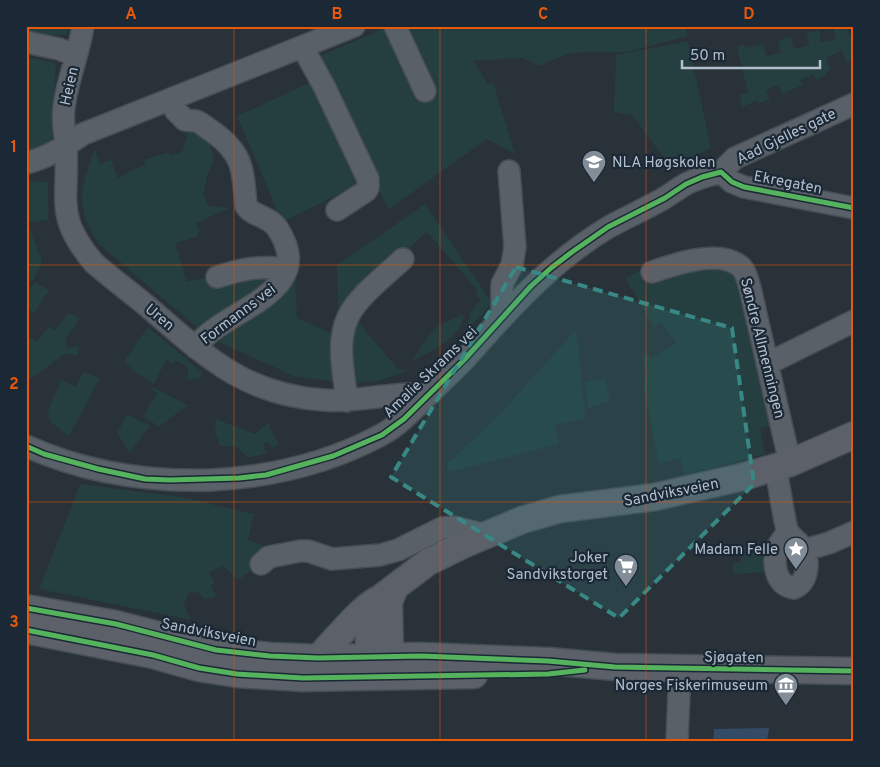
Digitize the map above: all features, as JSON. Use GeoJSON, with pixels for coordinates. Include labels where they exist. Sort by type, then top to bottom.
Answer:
{"type":"FeatureCollection","features":[{"type":"Feature","properties":{"kind":"main road","name":"Sandviksveien"},"geometry":{"type":"LineString","coordinates":[[318,658],[370,604],[428,562],[484,535],[522,520],[560,509],[655,497],[717,484],[783,465],[854,435]]}},
{"type":"Feature","properties":{"kind":"main road"},"geometry":{"type":"LineString","coordinates":[[26,630],[153,655],[199,668],[237,674],[303,678],[379,664],[389,602],[386,594]]}},
{"type":"Feature","properties":{"kind":"main road","name":"Sandviksveien"},"geometry":{"type":"LineString","coordinates":[[26,608],[116,624],[216,650],[379,664]]}},
{"type":"Feature","properties":{"kind":"main road","name":"Sjøgaten"},"geometry":{"type":"LineString","coordinates":[[379,664],[548,674],[615,667],[854,671]]}},
{"type":"Feature","properties":{"kind":"street","name":"Heien"},"geometry":{"type":"LineString","coordinates":[[66,146],[63,128],[64,108],[83,26]]}},
{"type":"Feature","properties":{"kind":"street"},"geometry":{"type":"LineString","coordinates":[[26,163],[41,160],[83,134],[354,26]]}},
{"type":"Feature","properties":{"kind":"street"},"geometry":{"type":"LineString","coordinates":[[395,26],[425,91]]}},
{"type":"Feature","properties":{"kind":"street"},"geometry":{"type":"LineString","coordinates":[[26,42],[59,49],[76,56]]}},
{"type":"Feature","properties":{"kind":"street"},"geometry":{"type":"LineString","coordinates":[[304,47],[368,179],[366,191],[337,210]]}},
{"type":"Feature","properties":{"kind":"street","name":"Formanns vei"},"geometry":{"type":"LineString","coordinates":[[170,99],[175,110],[186,121],[198,122],[232,148],[238,157],[243,171],[246,206],[249,211],[270,220],[278,228],[287,248],[288,259],[285,276],[273,291],[206,336],[196,348]]}},
{"type":"Feature","properties":{"kind":"street","name":"Aad Gjelles gate"},"geometry":{"type":"LineString","coordinates":[[720,172],[735,158],[854,104]]}},
{"type":"Feature","properties":{"kind":"street","name":"Uren"},"geometry":{"type":"LineString","coordinates":[[66,146],[66,215],[71,231],[80,247],[113,280],[141,301],[196,348],[227,370],[253,384],[281,394],[322,400],[347,401],[403,394],[429,394]]}},
{"type":"Feature","properties":{"kind":"street"},"geometry":{"type":"LineString","coordinates":[[502,317],[502,284],[512,265],[515,247],[509,170]]}},
{"type":"Feature","properties":{"kind":"street","name":"Ekregaten"},"geometry":{"type":"LineString","coordinates":[[720,172],[732,182],[744,187],[854,208]]}},
{"type":"Feature","properties":{"kind":"street","name":"Amalie Skrams vei"},"geometry":{"type":"LineString","coordinates":[[26,446],[69,462],[145,479],[196,480],[266,475],[333,456],[382,435],[404,419],[464,360],[502,317],[551,268],[591,238],[665,198],[686,184],[720,172]]}},
{"type":"Feature","properties":{"kind":"street"},"geometry":{"type":"LineString","coordinates":[[347,401],[342,346],[348,317],[366,294],[403,259]]}},
{"type":"Feature","properties":{"kind":"street","name":"Søndre Allmenningen"},"geometry":{"type":"LineString","coordinates":[[652,272],[698,260],[731,261],[744,271],[750,288],[767,364],[783,465],[788,532]]}},
{"type":"Feature","properties":{"kind":"street"},"geometry":{"type":"LineString","coordinates":[[217,277],[248,268],[271,266],[287,269]]}},
{"type":"Feature","properties":{"kind":"street"},"geometry":{"type":"LineString","coordinates":[[767,364],[854,321]]}},
{"type":"Feature","properties":{"kind":"street"},"geometry":{"type":"LineString","coordinates":[[260,564],[269,557],[300,551],[308,551],[332,559],[380,555],[398,550],[442,528],[454,527],[484,535]]}},
{"type":"Feature","properties":{"kind":"street"},"geometry":{"type":"LineString","coordinates":[[788,532],[798,540],[804,550],[806,564],[802,584],[794,588],[786,586],[778,576],[777,548],[788,532]]}},
{"type":"Feature","properties":{"kind":"street"},"geometry":{"type":"LineString","coordinates":[[804,550],[829,543],[854,532]]}},
{"type":"Feature","properties":{"kind":"street"},"geometry":{"type":"LineString","coordinates":[[677,741],[680,668]]}},
{"type":"Feature","properties":{"kind":"highlighted area"},"geometry":{"type":"Polygon","coordinates":[[[516,267],[732,328],[754,484],[619,618],[391,477],[516,267]]]}},
{"type":"Feature","properties":{"kind":"green space"},"geometry":{"type":"Polygon","coordinates":[[[26,26],[69,26],[67,35],[26,34],[26,26]]]}},
{"type":"Feature","properties":{"kind":"green space"},"geometry":{"type":"Polygon","coordinates":[[[389,26],[685,26],[688,36],[628,52],[570,53],[539,66],[522,58],[474,61],[488,84],[493,82],[515,154],[487,139],[388,210],[320,56],[389,26]]]}},
{"type":"Feature","properties":{"kind":"green space"},"geometry":{"type":"Polygon","coordinates":[[[834,26],[847,26],[849,35],[854,34],[854,59],[847,62],[841,51],[826,58],[831,69],[826,72],[827,75],[816,80],[813,74],[801,80],[803,85],[782,94],[778,85],[766,90],[770,99],[758,104],[756,101],[742,107],[739,95],[748,93],[737,47],[744,45],[745,48],[763,44],[767,56],[781,52],[778,40],[791,37],[794,49],[809,45],[806,33],[819,30],[821,42],[836,39],[834,26]]]}},
{"type":"Feature","properties":{"kind":"green space"},"geometry":{"type":"Polygon","coordinates":[[[688,41],[711,148],[672,169],[633,116],[614,112],[616,55],[688,41]]]}},
{"type":"Feature","properties":{"kind":"green space"},"geometry":{"type":"Polygon","coordinates":[[[26,57],[56,63],[52,143],[26,155],[26,57]]]}},
{"type":"Feature","properties":{"kind":"green space"},"geometry":{"type":"Polygon","coordinates":[[[316,80],[362,183],[282,222],[237,116],[316,80]]]}},
{"type":"Feature","properties":{"kind":"green space"},"geometry":{"type":"Polygon","coordinates":[[[189,129],[203,131],[214,155],[203,195],[209,206],[230,208],[196,223],[199,230],[197,237],[175,243],[187,282],[210,276],[282,272],[200,330],[99,244],[86,220],[82,197],[83,186],[95,149],[100,164],[111,160],[118,178],[145,165],[144,160],[168,152],[170,156],[182,152],[189,129]]]}},
{"type":"Feature","properties":{"kind":"green space"},"geometry":{"type":"Polygon","coordinates":[[[26,181],[48,182],[48,220],[26,223],[26,181]]]}},
{"type":"Feature","properties":{"kind":"green space"},"geometry":{"type":"Polygon","coordinates":[[[425,204],[492,303],[465,333],[471,311],[480,300],[476,292],[477,290],[427,232],[353,299],[338,328],[337,265],[425,204]]]}},
{"type":"Feature","properties":{"kind":"green space"},"geometry":{"type":"Polygon","coordinates":[[[29,226],[42,261],[34,279],[26,285],[26,227],[29,226]]]}},
{"type":"Feature","properties":{"kind":"green space"},"geometry":{"type":"Polygon","coordinates":[[[709,264],[736,270],[775,425],[760,428],[765,454],[684,475],[680,458],[659,464],[644,390],[645,368],[643,356],[648,354],[652,359],[676,342],[661,322],[654,327],[625,278],[646,267],[709,264]]]}},
{"type":"Feature","properties":{"kind":"green space"},"geometry":{"type":"Polygon","coordinates":[[[295,272],[297,318],[333,334],[337,382],[296,377],[212,339],[295,272]]]}},
{"type":"Feature","properties":{"kind":"green space"},"geometry":{"type":"Polygon","coordinates":[[[36,283],[49,290],[34,313],[28,309],[26,311],[26,292],[36,283]]]}},
{"type":"Feature","properties":{"kind":"green space"},"geometry":{"type":"Polygon","coordinates":[[[68,313],[80,318],[66,338],[67,349],[79,346],[78,355],[64,354],[38,374],[26,380],[26,343],[30,337],[37,342],[49,326],[55,330],[68,313]]]}},
{"type":"Feature","properties":{"kind":"green space"},"geometry":{"type":"Polygon","coordinates":[[[464,315],[462,323],[451,338],[436,349],[412,361],[432,332],[445,322],[464,315]]]}},
{"type":"Feature","properties":{"kind":"green space"},"geometry":{"type":"Polygon","coordinates":[[[355,318],[397,368],[407,371],[378,381],[351,383],[346,353],[355,318]]]}},
{"type":"Feature","properties":{"kind":"green space"},"geometry":{"type":"Polygon","coordinates":[[[148,327],[202,372],[199,381],[195,378],[190,381],[186,378],[189,371],[184,365],[174,360],[173,364],[166,360],[154,384],[135,372],[124,361],[148,327]]]}},
{"type":"Feature","properties":{"kind":"green space"},"geometry":{"type":"Polygon","coordinates":[[[576,330],[586,418],[555,425],[559,444],[449,472],[447,463],[499,415],[576,330]]]}},
{"type":"Feature","properties":{"kind":"green space"},"geometry":{"type":"Polygon","coordinates":[[[83,372],[100,378],[69,436],[49,421],[48,411],[61,380],[76,387],[83,372]]]}},
{"type":"Feature","properties":{"kind":"green space"},"geometry":{"type":"Polygon","coordinates":[[[605,378],[610,401],[588,408],[585,382],[605,378]]]}},
{"type":"Feature","properties":{"kind":"green space"},"geometry":{"type":"Polygon","coordinates":[[[152,387],[188,405],[159,427],[143,416],[157,393],[151,389],[152,387]]]}},
{"type":"Feature","properties":{"kind":"green space"},"geometry":{"type":"Polygon","coordinates":[[[127,414],[150,426],[130,453],[117,433],[127,414]]]}},
{"type":"Feature","properties":{"kind":"green space"},"geometry":{"type":"Polygon","coordinates":[[[216,419],[255,434],[268,423],[279,444],[273,448],[268,442],[263,444],[267,453],[249,458],[236,447],[220,446],[215,432],[216,419]]]}},
{"type":"Feature","properties":{"kind":"green space"},"geometry":{"type":"Polygon","coordinates":[[[80,484],[181,497],[254,514],[248,540],[263,545],[261,564],[238,580],[223,565],[209,573],[215,583],[211,586],[217,597],[205,599],[197,592],[189,593],[184,605],[191,620],[39,589],[80,484]]]}},
{"type":"Feature","properties":{"kind":"green space"},"geometry":{"type":"Polygon","coordinates":[[[741,546],[763,546],[767,549],[767,572],[734,574],[733,563],[741,562],[741,546]]]}},
{"type":"Feature","properties":{"kind":"water"},"geometry":{"type":"Polygon","coordinates":[[[769,728],[767,741],[713,741],[714,729],[769,728]]]}},
{"type":"Feature","properties":{"kind":"cycle path"},"geometry":{"type":"LineString","coordinates":[[26,446],[44,454],[98,469],[145,479],[170,480],[239,478],[266,475],[333,456],[382,435],[404,419],[464,360],[531,286],[551,268],[608,227],[665,198],[686,184],[721,172],[732,182],[744,187],[854,208]]}},
{"type":"Feature","properties":{"kind":"cycle path"},"geometry":{"type":"LineString","coordinates":[[26,608],[116,624],[216,650],[270,656],[318,658],[421,656],[548,661],[615,667],[854,671]]}},
{"type":"Feature","properties":{"kind":"cycle path"},"geometry":{"type":"LineString","coordinates":[[26,630],[153,655],[199,668],[237,674],[303,678],[548,674],[585,670]]}},
{"type":"Feature","properties":{"kind":"place","name":"NLA Høgskolen"},"geometry":{"type":"Point","coordinates":[594,183]}},
{"type":"Feature","properties":{"kind":"place","name":"Madam Felle"},"geometry":{"type":"Point","coordinates":[796,570]}},
{"type":"Feature","properties":{"kind":"place","name":"Joker Sandvikstorget"},"geometry":{"type":"Point","coordinates":[626,587]}},
{"type":"Feature","properties":{"kind":"place","name":"Norges Fiskerimuseum"},"geometry":{"type":"Point","coordinates":[786,706]}}]}
